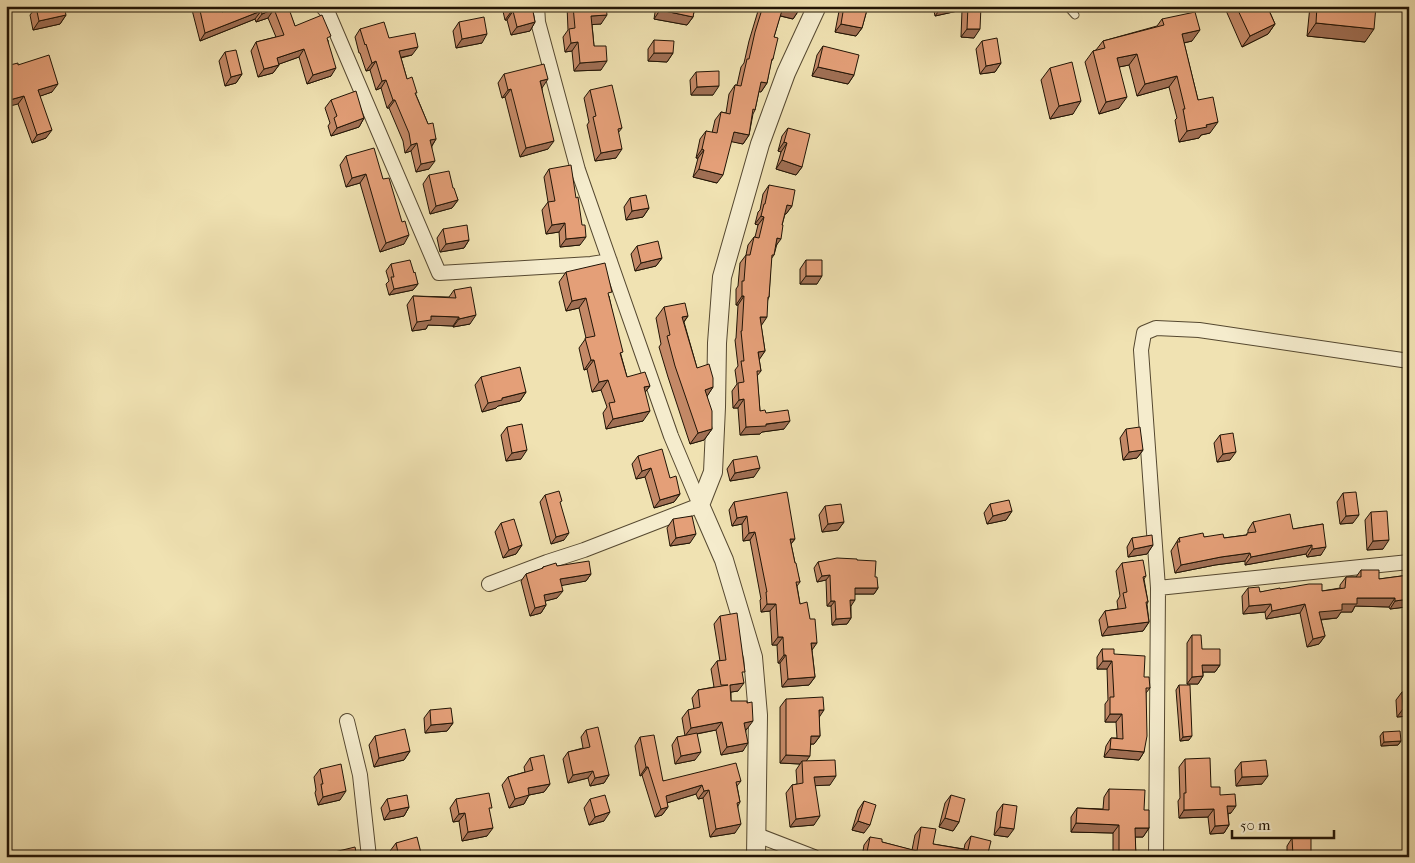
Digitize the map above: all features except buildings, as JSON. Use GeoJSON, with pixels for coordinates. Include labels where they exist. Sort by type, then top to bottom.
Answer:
{"type":"FeatureCollection","features":[{"type":"Feature","properties":{"kind":"street"},"geometry":{"type":"LineString","coordinates":[[322,6],[328,13],[440,273],[591,264],[610,261]]}},
{"type":"Feature","properties":{"kind":"street"},"geometry":{"type":"LineString","coordinates":[[537,6],[538,22],[578,170],[671,436],[724,560],[753,657],[758,715],[756,857]]}},
{"type":"Feature","properties":{"kind":"street"},"geometry":{"type":"LineString","coordinates":[[490,584],[700,505],[713,472],[717,343],[722,277],[760,144],[786,73],[817,6]]}},
{"type":"Feature","properties":{"kind":"street"},"geometry":{"type":"LineString","coordinates":[[1156,857],[1158,588],[1141,350],[1144,333],[1156,328],[1199,330],[1409,361]]}},
{"type":"Feature","properties":{"kind":"street"},"geometry":{"type":"LineString","coordinates":[[1158,588],[1409,562]]}},
{"type":"Feature","properties":{"kind":"street"},"geometry":{"type":"LineString","coordinates":[[347,721],[360,775],[369,857]]}},
{"type":"Feature","properties":{"kind":"street"},"geometry":{"type":"LineString","coordinates":[[757,835],[814,857]]}},
{"type":"Feature","properties":{"kind":"lane"},"geometry":{"type":"LineString","coordinates":[[1067,6],[1074,15]]}}]}
